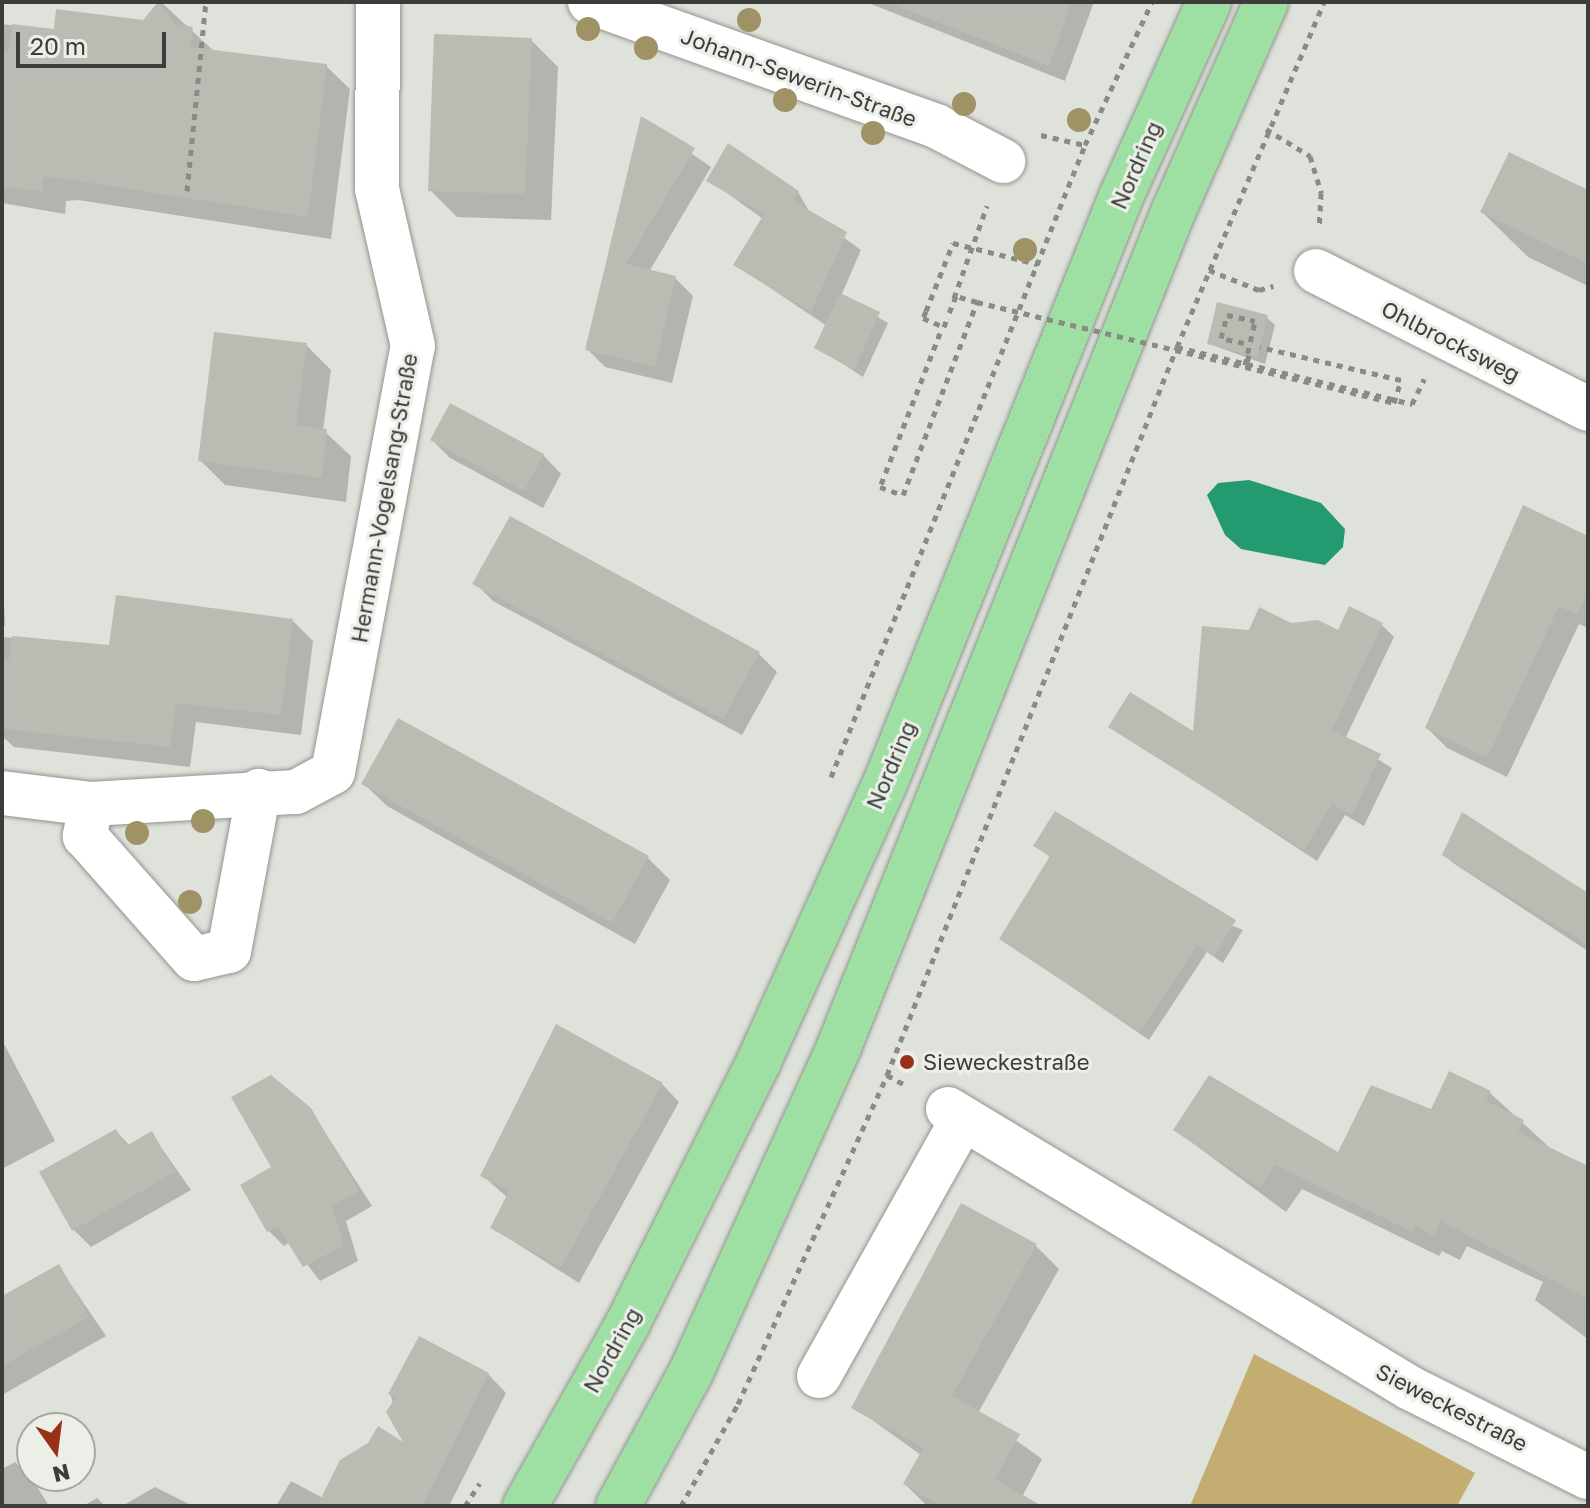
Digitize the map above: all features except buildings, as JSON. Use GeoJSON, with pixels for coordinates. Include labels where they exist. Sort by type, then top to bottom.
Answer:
{"type":"FeatureCollection","features":[{"type":"Feature","properties":{"kind":"main road","name":"Nordring"},"geometry":{"type":"LineString","coordinates":[[525,1506],[634,1311],[759,1061],[886,781],[1121,197],[1209,2]]}},
{"type":"Feature","properties":{"kind":"main road"},"geometry":{"type":"LineString","coordinates":[[618,1506],[691,1372],[839,1047],[1174,210],[1266,2]]}},
{"type":"Feature","properties":{"kind":"street","name":"Hermann-Vogelsang-Straße"},"geometry":{"type":"LineString","coordinates":[[2,793],[91,804],[259,791],[296,792],[333,772],[413,346],[377,189],[378,2]]}},
{"type":"Feature","properties":{"kind":"street","name":"Johann-Sewerin-Straße"},"geometry":{"type":"LineString","coordinates":[[590,2],[936,126],[1003,161]]}},
{"type":"Feature","properties":{"kind":"street","name":"Ohlbrocksweg"},"geometry":{"type":"LineString","coordinates":[[1316,271],[1588,409]]}},
{"type":"Feature","properties":{"kind":"street"},"geometry":{"type":"LineString","coordinates":[[91,804],[85,836],[194,959],[229,951],[259,791]]}},
{"type":"Feature","properties":{"kind":"street","name":"Sieweckestraße"},"geometry":{"type":"LineString","coordinates":[[819,1376],[956,1114],[1410,1388],[1588,1477]]}},
{"type":"Feature","properties":{"kind":"path"},"geometry":{"type":"LineString","coordinates":[[187,191],[206,2]]}},
{"type":"Feature","properties":{"kind":"path"},"geometry":{"type":"LineString","coordinates":[[829,781],[1037,264],[1152,2]]}},
{"type":"Feature","properties":{"kind":"path"},"geometry":{"type":"LineString","coordinates":[[1209,270],[1259,290],[1316,271],[1321,193],[1310,156],[1266,129]]}},
{"type":"Feature","properties":{"kind":"path"},"geometry":{"type":"LineString","coordinates":[[949,311],[1003,161]]}},
{"type":"Feature","properties":{"kind":"path"},"geometry":{"type":"LineString","coordinates":[[1037,264],[994,248],[972,250],[953,243],[923,318],[944,327],[956,296],[1246,364],[1394,403],[1401,380],[1260,347]]}},
{"type":"Feature","properties":{"kind":"path"},"geometry":{"type":"LineString","coordinates":[[940,333],[880,487],[903,495],[977,302]]}},
{"type":"Feature","properties":{"kind":"path"},"geometry":{"type":"LineString","coordinates":[[1244,343],[1221,338],[1227,315],[1255,321],[1246,364]]}},
{"type":"Feature","properties":{"kind":"path"},"geometry":{"type":"LineString","coordinates":[[1177,347],[1412,404],[1443,338]]}},
{"type":"Feature","properties":{"kind":"path"},"geometry":{"type":"LineString","coordinates":[[1246,364],[1249,355]]}},
{"type":"Feature","properties":{"kind":"path"},"geometry":{"type":"LineString","coordinates":[[465,1506],[482,1479]]}},
{"type":"Feature","properties":{"kind":"shaded area"},"geometry":{"type":"Polygon","coordinates":[[[1249,480],[1321,503],[1345,529],[1343,547],[1325,565],[1241,549],[1225,535],[1207,495],[1218,483],[1249,480]]]}},
{"type":"Feature","properties":{"kind":"shaded area"},"geometry":{"type":"Polygon","coordinates":[[[1254,1354],[1475,1473],[1457,1506],[1190,1506],[1254,1354]]]}},
{"type":"Feature","properties":{"kind":"place","name":"Sieweckestraße"},"geometry":{"type":"Point","coordinates":[907,1062]}}]}
